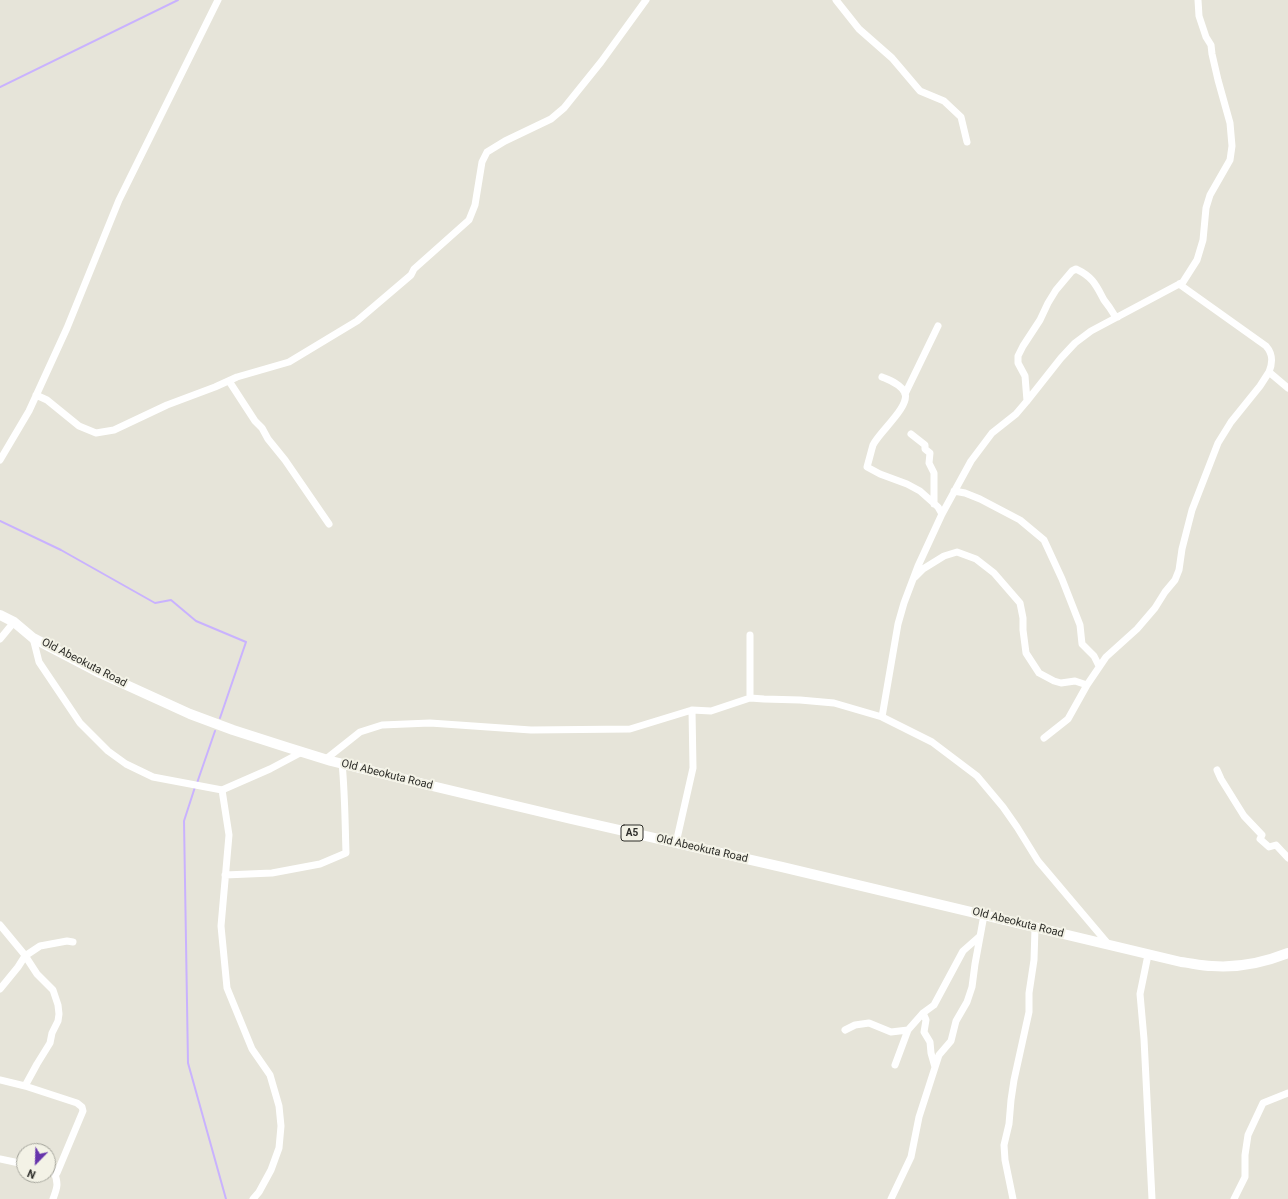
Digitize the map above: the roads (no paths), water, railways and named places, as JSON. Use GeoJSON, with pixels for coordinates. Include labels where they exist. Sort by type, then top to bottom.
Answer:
{"type":"FeatureCollection","features":[{"type":"Feature","properties":{"kind":"highway","name":"Old Abeokuta Road"},"geometry":{"type":"LineString","coordinates":[[0,615],[14,622],[33,638],[100,673],[190,714],[233,730],[342,764],[676,843],[782,866],[1181,962],[1211,966],[1238,966],[1259,963],[1288,953]]}},
{"type":"Feature","properties":{"kind":"street"},"geometry":{"type":"LineString","coordinates":[[0,460],[29,411],[70,321],[119,200],[218,0]]}},
{"type":"Feature","properties":{"kind":"street"},"geometry":{"type":"LineString","coordinates":[[36,395],[47,400],[79,426],[96,433],[114,430],[167,405],[238,377],[289,362],[357,321],[410,275],[414,269],[468,220],[475,205],[482,162],[487,152],[551,119],[564,108],[601,62],[646,0]]}},
{"type":"Feature","properties":{"kind":"street"},"geometry":{"type":"LineString","coordinates":[[836,0],[859,29],[892,58],[920,91],[944,101],[961,117],[967,142]]}},
{"type":"Feature","properties":{"kind":"street"},"geometry":{"type":"LineString","coordinates":[[882,717],[898,624],[904,603],[912,580],[942,514],[971,461],[992,433],[1016,414],[1075,343],[1091,331],[1183,282],[1197,260],[1203,240],[1206,208],[1210,195],[1230,160],[1232,146],[1230,123],[1218,80],[1211,45],[1206,37],[1199,16],[1198,0]]}},
{"type":"Feature","properties":{"kind":"street"},"geometry":{"type":"LineString","coordinates":[[1027,401],[1025,376],[1018,363],[1018,356],[1056,290],[1072,271],[1076,269],[1088,275],[1094,281],[1105,301],[1118,317]]}},
{"type":"Feature","properties":{"kind":"street"},"geometry":{"type":"LineString","coordinates":[[1044,738],[1068,719],[1087,685],[1106,657],[1131,635],[1156,608],[1175,580],[1179,570],[1192,510],[1218,443],[1231,422],[1260,386],[1272,362],[1272,355],[1266,346],[1179,284]]}},
{"type":"Feature","properties":{"kind":"street"},"geometry":{"type":"LineString","coordinates":[[938,326],[905,394],[902,406],[892,422],[881,433],[874,445],[867,467],[880,474],[908,484],[920,491],[942,514]]}},
{"type":"Feature","properties":{"kind":"street"},"geometry":{"type":"LineString","coordinates":[[1268,372],[1288,388]]}},
{"type":"Feature","properties":{"kind":"street"},"geometry":{"type":"LineString","coordinates":[[882,377],[901,387],[905,394]]}},
{"type":"Feature","properties":{"kind":"street"},"geometry":{"type":"LineString","coordinates":[[228,381],[329,524]]}},
{"type":"Feature","properties":{"kind":"street"},"geometry":{"type":"LineString","coordinates":[[911,434],[925,445],[925,449],[930,454],[929,463],[934,473],[934,504]]}},
{"type":"Feature","properties":{"kind":"street"},"geometry":{"type":"LineString","coordinates":[[954,491],[965,492],[1020,520],[1044,540],[1062,579],[1080,625],[1082,644],[1094,656],[1100,666]]}},
{"type":"Feature","properties":{"kind":"street"},"geometry":{"type":"LineString","coordinates":[[912,580],[923,569],[944,556],[957,552],[976,559],[994,573],[1020,603],[1026,653],[1039,673],[1061,683],[1075,681],[1087,685]]}},
{"type":"Feature","properties":{"kind":"street"},"geometry":{"type":"LineString","coordinates":[[0,639],[14,622]]}},
{"type":"Feature","properties":{"kind":"street"},"geometry":{"type":"LineString","coordinates":[[750,635],[750,698]]}},
{"type":"Feature","properties":{"kind":"street"},"geometry":{"type":"LineString","coordinates":[[33,638],[39,662],[80,723],[108,751],[126,764],[153,777],[222,790],[270,770],[302,752]]}},
{"type":"Feature","properties":{"kind":"street"},"geometry":{"type":"LineString","coordinates":[[326,759],[360,732],[382,724],[430,723],[531,730],[630,729],[692,710],[711,711],[750,698],[834,703],[882,717],[932,742],[977,776],[1017,827],[1038,861],[1110,945]]}},
{"type":"Feature","properties":{"kind":"street"},"geometry":{"type":"LineString","coordinates":[[676,843],[692,768],[692,710]]}},
{"type":"Feature","properties":{"kind":"street"},"geometry":{"type":"LineString","coordinates":[[225,875],[272,873],[320,864],[346,853],[344,808],[345,791],[342,764]]}},
{"type":"Feature","properties":{"kind":"street"},"geometry":{"type":"LineString","coordinates":[[1217,770],[1244,816],[1262,835],[1260,839],[1268,847],[1276,845],[1288,858]]}},
{"type":"Feature","properties":{"kind":"street"},"geometry":{"type":"LineString","coordinates":[[222,790],[229,835],[221,926],[226,988],[252,1049],[270,1075],[279,1106],[281,1126],[279,1148],[271,1170],[259,1192],[253,1199]]}},
{"type":"Feature","properties":{"kind":"street"},"geometry":{"type":"LineString","coordinates":[[892,1199],[911,1157],[919,1117],[939,1055],[951,1040],[956,1021],[967,1002],[972,987],[984,915]]}},
{"type":"Feature","properties":{"kind":"street"},"geometry":{"type":"LineString","coordinates":[[0,925],[25,956],[37,974],[53,990],[58,1005],[59,1014],[50,1042],[25,1086]]}},
{"type":"Feature","properties":{"kind":"street"},"geometry":{"type":"LineString","coordinates":[[1013,1199],[1005,1160],[1004,1145],[1009,1124],[1010,1100],[1029,1012],[1029,993],[1034,960],[1035,928]]}},
{"type":"Feature","properties":{"kind":"street"},"geometry":{"type":"LineString","coordinates":[[895,1065],[908,1030],[923,1013],[934,1004],[963,951],[980,936]]}},
{"type":"Feature","properties":{"kind":"street"},"geometry":{"type":"LineString","coordinates":[[0,989],[25,956],[40,946],[67,941],[73,942]]}},
{"type":"Feature","properties":{"kind":"street"},"geometry":{"type":"LineString","coordinates":[[1148,955],[1140,994],[1144,1039],[1152,1199]]}},
{"type":"Feature","properties":{"kind":"street"},"geometry":{"type":"LineString","coordinates":[[923,1013],[926,1020],[924,1032],[930,1042],[935,1067]]}},
{"type":"Feature","properties":{"kind":"street"},"geometry":{"type":"LineString","coordinates":[[845,1030],[855,1025],[869,1023],[891,1032],[908,1030]]}},
{"type":"Feature","properties":{"kind":"street"},"geometry":{"type":"LineString","coordinates":[[0,1080],[25,1086],[77,1103],[82,1107],[83,1111],[56,1165]]}},
{"type":"Feature","properties":{"kind":"street"},"geometry":{"type":"LineString","coordinates":[[1234,1199],[1245,1177],[1244,1156],[1248,1135],[1263,1103],[1288,1093]]}},
{"type":"Feature","properties":{"kind":"street"},"geometry":{"type":"LineString","coordinates":[[0,1159],[16,1162]]}},
{"type":"Feature","properties":{"kind":"street"},"geometry":{"type":"LineString","coordinates":[[53,1199],[58,1183],[56,1178]]}},
{"type":"Feature","properties":{"kind":"waterway"},"geometry":{"type":"LineString","coordinates":[[0,87],[178,0]]}},
{"type":"Feature","properties":{"kind":"waterway"},"geometry":{"type":"LineString","coordinates":[[0,521],[61,550],[155,603],[171,600],[196,621],[246,642],[220,718]]}},
{"type":"Feature","properties":{"kind":"waterway"},"geometry":{"type":"LineString","coordinates":[[197,783],[215,731]]}},
{"type":"Feature","properties":{"kind":"waterway"},"geometry":{"type":"LineString","coordinates":[[195,787],[184,821],[188,1063],[226,1199]]}}]}
